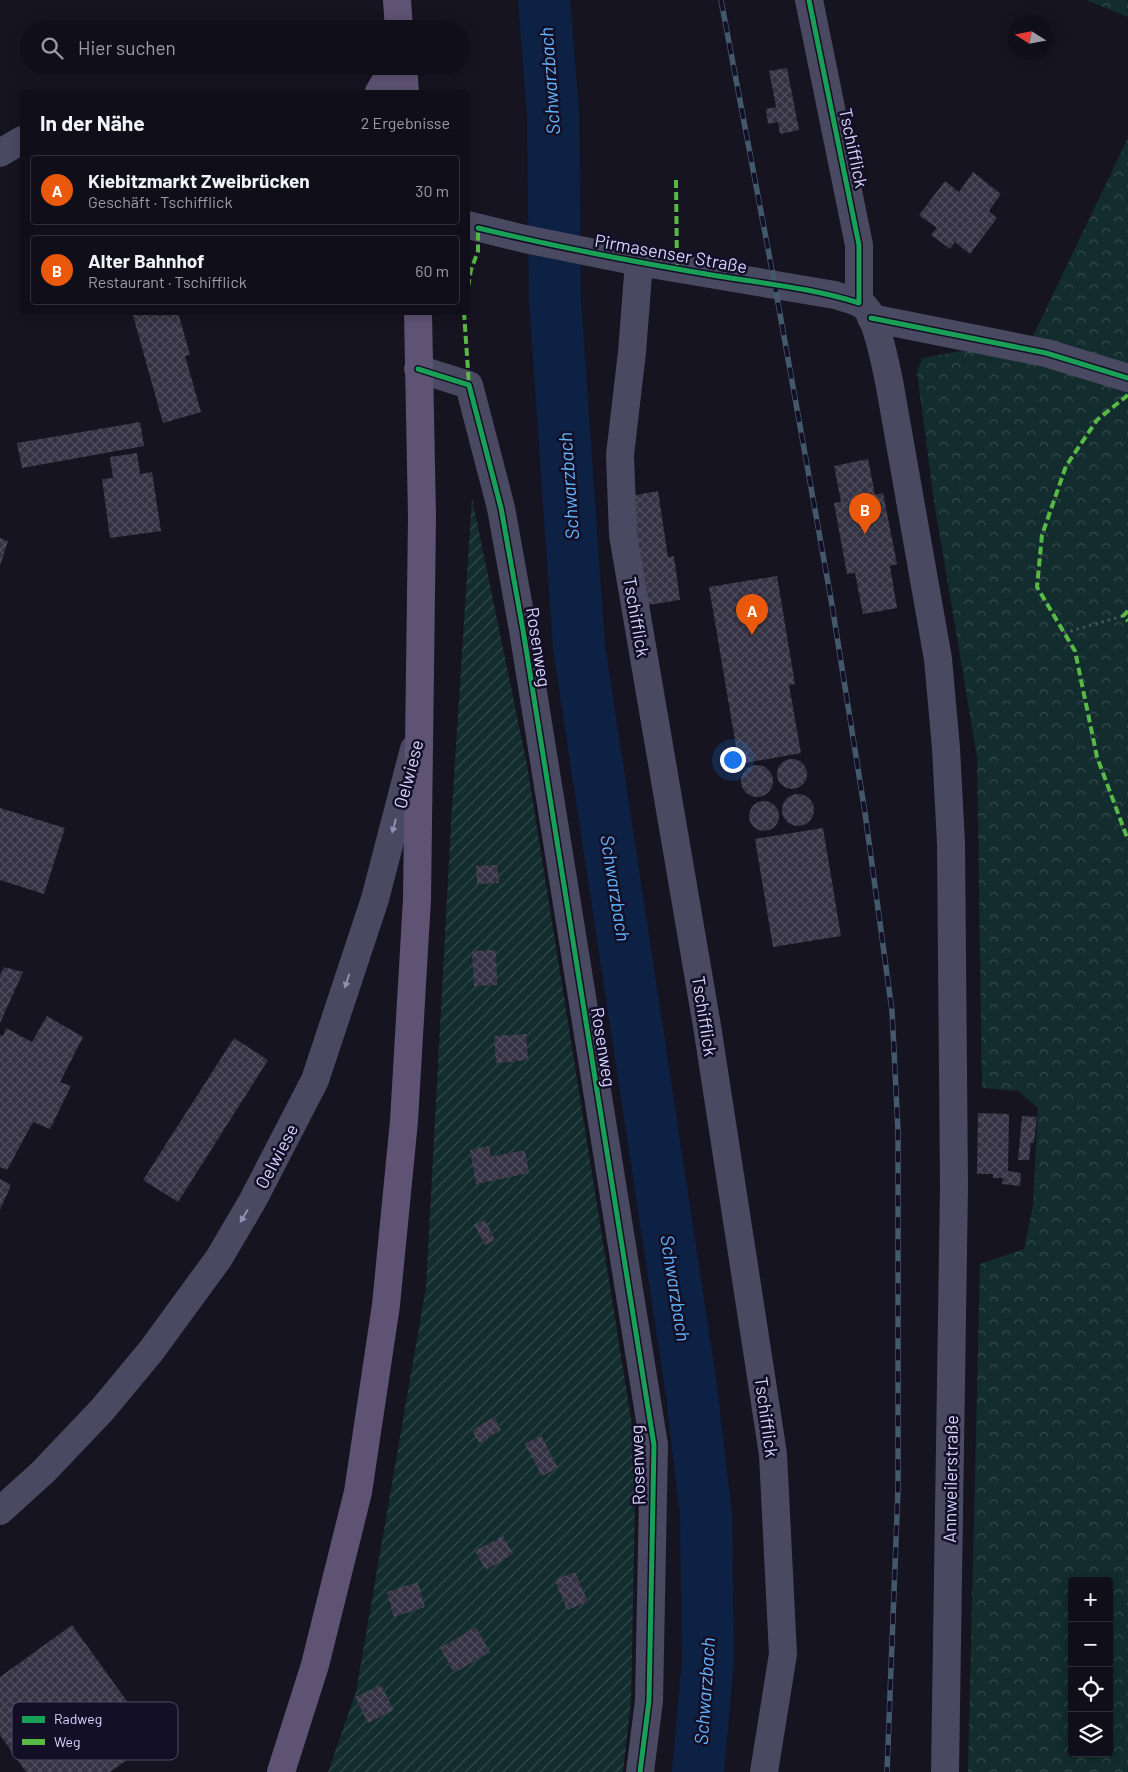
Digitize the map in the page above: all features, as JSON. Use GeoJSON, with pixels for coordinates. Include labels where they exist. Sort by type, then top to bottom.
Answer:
{"type":"FeatureCollection","features":[{"type":"Feature","properties":{"kind":"main road"},"geometry":{"type":"LineString","coordinates":[[397,0],[399,20]]}},
{"type":"Feature","properties":{"kind":"main road"},"geometry":{"type":"LineString","coordinates":[[380,90],[389,75]]}},
{"type":"Feature","properties":{"kind":"main road"},"geometry":{"type":"LineString","coordinates":[[404,75],[405,90]]}},
{"type":"Feature","properties":{"kind":"main road"},"geometry":{"type":"LineString","coordinates":[[281,1772],[314,1665],[358,1492],[386,1305],[404,1121],[417,909],[422,516],[418,315]]}},
{"type":"Feature","properties":{"kind":"street","name":"Tschifflick"},"geometry":{"type":"LineString","coordinates":[[809,0],[858,237],[865,310],[880,344],[889,380],[938,659],[946,748],[951,843],[954,1186]]}},
{"type":"Feature","properties":{"kind":"street","name":"Pirmasenser Straße"},"geometry":{"type":"LineString","coordinates":[[470,225],[525,239],[639,262],[834,295],[865,310]]}},
{"type":"Feature","properties":{"kind":"street","name":"Tschifflick"},"geometry":{"type":"LineString","coordinates":[[639,262],[632,352],[620,455],[623,535],[707,1026],[774,1454],[783,1654],[764,1772]]}},
{"type":"Feature","properties":{"kind":"street"},"geometry":{"type":"LineString","coordinates":[[865,310],[1046,353],[1128,378]]}},
{"type":"Feature","properties":{"kind":"street","name":"Rosenweg"},"geometry":{"type":"LineString","coordinates":[[418,369],[469,385],[501,508],[526,649],[654,1445],[649,1701],[640,1772]]}},
{"type":"Feature","properties":{"kind":"street","name":"Oelwiese"},"geometry":{"type":"LineString","coordinates":[[0,1511],[43,1472],[102,1410],[151,1351],[212,1251],[253,1200],[315,1080],[375,899],[420,728]]}},
{"type":"Feature","properties":{"kind":"street","name":"Annweilerstraße"},"geometry":{"type":"LineString","coordinates":[[945,1772],[954,1186]]}},
{"type":"Feature","properties":{"kind":"path"},"geometry":{"type":"LineString","coordinates":[[1064,633],[1122,616]]}},
{"type":"Feature","properties":{"kind":"green space"},"geometry":{"type":"Polygon","coordinates":[[[1086,0],[1128,0],[1128,17],[1086,0]]]}},
{"type":"Feature","properties":{"kind":"green space"},"geometry":{"type":"Polygon","coordinates":[[[1128,138],[1128,1772],[968,1772],[980,1264],[1024,1249],[1033,1205],[1038,1108],[1018,1091],[982,1088],[977,757],[934,501],[917,373],[922,358],[1032,338],[1128,138]]]}},
{"type":"Feature","properties":{"kind":"green space"},"geometry":{"type":"Polygon","coordinates":[[[472,498],[527,765],[636,1450],[631,1701],[623,1772],[328,1772],[356,1692],[426,1287],[451,824],[472,498]]]}},
{"type":"Feature","properties":{"kind":"building"},"geometry":{"type":"Polygon","coordinates":[[[787,68],[799,130],[780,134],[778,122],[768,124],[766,109],[776,107],[769,71],[787,68]]]}},
{"type":"Feature","properties":{"kind":"building"},"geometry":{"type":"Polygon","coordinates":[[[973,172],[1001,194],[989,211],[997,218],[970,254],[955,242],[950,249],[931,235],[937,228],[919,215],[945,181],[959,192],[973,172]]]}},
{"type":"Feature","properties":{"kind":"building"},"geometry":{"type":"Polygon","coordinates":[[[133,315],[179,315],[190,355],[185,356],[201,412],[163,423],[133,315]]]}},
{"type":"Feature","properties":{"kind":"building"},"geometry":{"type":"Polygon","coordinates":[[[140,422],[144,446],[22,468],[17,443],[140,422]]]}},
{"type":"Feature","properties":{"kind":"building"},"geometry":{"type":"Polygon","coordinates":[[[137,453],[140,474],[152,472],[161,531],[110,538],[102,479],[113,478],[110,457],[137,453]]]}},
{"type":"Feature","properties":{"kind":"building"},"geometry":{"type":"Polygon","coordinates":[[[868,459],[875,495],[883,493],[897,564],[890,566],[897,608],[863,614],[855,573],[847,574],[834,503],[841,502],[834,466],[868,459]]]}},
{"type":"Feature","properties":{"kind":"building"},"geometry":{"type":"Polygon","coordinates":[[[658,491],[668,557],[674,556],[680,600],[647,605],[631,496],[658,491]]]}},
{"type":"Feature","properties":{"kind":"building"},"geometry":{"type":"Polygon","coordinates":[[[0,538],[8,541],[0,566],[0,538]]]}},
{"type":"Feature","properties":{"kind":"building"},"geometry":{"type":"Polygon","coordinates":[[[777,576],[795,684],[789,685],[801,753],[739,764],[709,587],[777,576]]]}},
{"type":"Feature","properties":{"kind":"building"},"geometry":{"type":"Polygon","coordinates":[[[792,759],[803,763],[807,774],[803,785],[792,789],[781,785],[777,774],[781,763],[792,759]]]}},
{"type":"Feature","properties":{"kind":"building"},"geometry":{"type":"Polygon","coordinates":[[[757,765],[763,766],[768,770],[772,775],[772,787],[768,792],[763,796],[757,797],[751,796],[746,792],[742,787],[741,781],[742,775],[746,770],[751,766],[757,765]]]}},
{"type":"Feature","properties":{"kind":"building"},"geometry":{"type":"Polygon","coordinates":[[[798,794],[804,795],[809,799],[813,804],[813,816],[809,821],[804,825],[798,826],[792,825],[787,821],[783,816],[782,810],[783,804],[787,799],[792,795],[798,794]]]}},
{"type":"Feature","properties":{"kind":"building"},"geometry":{"type":"Polygon","coordinates":[[[764,801],[775,805],[779,816],[775,827],[764,831],[753,827],[749,816],[753,805],[764,801]]]}},
{"type":"Feature","properties":{"kind":"building"},"geometry":{"type":"Polygon","coordinates":[[[0,808],[65,828],[44,894],[0,880],[0,808]]]}},
{"type":"Feature","properties":{"kind":"building"},"geometry":{"type":"Polygon","coordinates":[[[823,828],[841,936],[773,947],[755,839],[823,828]]]}},
{"type":"Feature","properties":{"kind":"building"},"geometry":{"type":"Polygon","coordinates":[[[497,865],[499,883],[477,884],[476,866],[497,865]]]}},
{"type":"Feature","properties":{"kind":"building"},"geometry":{"type":"Polygon","coordinates":[[[496,950],[497,985],[474,986],[472,951],[496,950]]]}},
{"type":"Feature","properties":{"kind":"building"},"geometry":{"type":"Polygon","coordinates":[[[4,967],[23,972],[0,1023],[0,975],[4,967]]]}},
{"type":"Feature","properties":{"kind":"building"},"geometry":{"type":"Polygon","coordinates":[[[47,1016],[83,1037],[60,1082],[71,1086],[50,1129],[33,1122],[7,1170],[0,1167],[0,1035],[3,1036],[6,1028],[32,1042],[47,1016]]]}},
{"type":"Feature","properties":{"kind":"building"},"geometry":{"type":"Polygon","coordinates":[[[526,1034],[528,1060],[496,1063],[494,1036],[526,1034]]]}},
{"type":"Feature","properties":{"kind":"building"},"geometry":{"type":"Polygon","coordinates":[[[234,1038],[268,1060],[178,1202],[143,1180],[234,1038]]]}},
{"type":"Feature","properties":{"kind":"building"},"geometry":{"type":"Polygon","coordinates":[[[978,1113],[1009,1114],[1008,1171],[1021,1173],[1020,1186],[1002,1184],[1003,1178],[993,1178],[993,1174],[977,1174],[978,1113]]]}},
{"type":"Feature","properties":{"kind":"building"},"geometry":{"type":"Polygon","coordinates":[[[1022,1116],[1037,1117],[1034,1143],[1031,1142],[1029,1160],[1018,1160],[1022,1116]]]}},
{"type":"Feature","properties":{"kind":"building"},"geometry":{"type":"Polygon","coordinates":[[[489,1146],[491,1157],[525,1150],[529,1173],[476,1184],[470,1150],[489,1146]]]}},
{"type":"Feature","properties":{"kind":"building"},"geometry":{"type":"Polygon","coordinates":[[[0,1179],[11,1185],[0,1210],[0,1179]]]}},
{"type":"Feature","properties":{"kind":"building"},"geometry":{"type":"Polygon","coordinates":[[[485,1220],[495,1240],[485,1245],[474,1225],[485,1220]]]}},
{"type":"Feature","properties":{"kind":"building"},"geometry":{"type":"Polygon","coordinates":[[[494,1417],[501,1430],[479,1443],[472,1430],[494,1417]]]}},
{"type":"Feature","properties":{"kind":"building"},"geometry":{"type":"Polygon","coordinates":[[[541,1435],[558,1468],[542,1476],[525,1444],[541,1435]]]}},
{"type":"Feature","properties":{"kind":"building"},"geometry":{"type":"Polygon","coordinates":[[[503,1536],[513,1554],[486,1570],[475,1551],[503,1536]]]}},
{"type":"Feature","properties":{"kind":"building"},"geometry":{"type":"Polygon","coordinates":[[[575,1572],[588,1602],[567,1610],[555,1580],[575,1572]]]}},
{"type":"Feature","properties":{"kind":"building"},"geometry":{"type":"Polygon","coordinates":[[[418,1582],[425,1607],[394,1617],[387,1592],[418,1582]]]}},
{"type":"Feature","properties":{"kind":"building"},"geometry":{"type":"Polygon","coordinates":[[[72,1625],[128,1702],[12,1702],[12,1752],[0,1735],[0,1677],[72,1625]]]}},
{"type":"Feature","properties":{"kind":"building"},"geometry":{"type":"Polygon","coordinates":[[[476,1627],[490,1652],[454,1673],[440,1648],[476,1627]]]}},
{"type":"Feature","properties":{"kind":"building"},"geometry":{"type":"Polygon","coordinates":[[[381,1685],[394,1710],[368,1723],[355,1697],[381,1685]]]}},
{"type":"Feature","properties":{"kind":"building"},"geometry":{"type":"Polygon","coordinates":[[[18,1760],[127,1760],[110,1772],[26,1772],[18,1760]]]}},
{"type":"Feature","properties":{"kind":"waterway","name":"Schwarzbach"},"geometry":{"type":"LineString","coordinates":[[544,0],[553,114],[555,300],[579,647],[691,1387],[706,1515],[708,1660],[698,1772]]}},
{"type":"Feature","properties":{"kind":"railway"},"geometry":{"type":"LineString","coordinates":[[721,0],[775,286],[832,605],[865,813],[892,1011],[898,1131],[898,1489],[887,1772]]}},
{"type":"Feature","properties":{"kind":"marked path"},"geometry":{"type":"LineString","coordinates":[[676,180],[677,269]]}},
{"type":"Feature","properties":{"kind":"marked path"},"geometry":{"type":"LineString","coordinates":[[470,276],[478,251],[478,228]]}},
{"type":"Feature","properties":{"kind":"marked path"},"geometry":{"type":"LineString","coordinates":[[464,315],[469,385]]}},
{"type":"Feature","properties":{"kind":"marked path"},"geometry":{"type":"LineString","coordinates":[[1128,395],[1097,420],[1066,466],[1042,535],[1037,587],[1075,651],[1097,757],[1128,840]]}},
{"type":"Feature","properties":{"kind":"marked path"},"geometry":{"type":"LineString","coordinates":[[1128,611],[1123,616],[1128,621]]}},
{"type":"Feature","properties":{"kind":"cycle path"},"geometry":{"type":"LineString","coordinates":[[478,228],[620,258],[802,289],[859,303],[859,245],[809,0]]}},
{"type":"Feature","properties":{"kind":"cycle path"},"geometry":{"type":"LineString","coordinates":[[871,318],[1046,353],[1128,378]]}},
{"type":"Feature","properties":{"kind":"cycle path"},"geometry":{"type":"LineString","coordinates":[[418,369],[469,385],[501,508],[523,630],[654,1445],[649,1701],[640,1772]]}},
{"type":"Feature","properties":{"kind":"place","name":"Alter Bahnhof"},"geometry":{"type":"Point","coordinates":[865,534]}},
{"type":"Feature","properties":{"kind":"place","name":"Kiebitzmarkt Zweibrücken"},"geometry":{"type":"Point","coordinates":[752,635]}}]}
